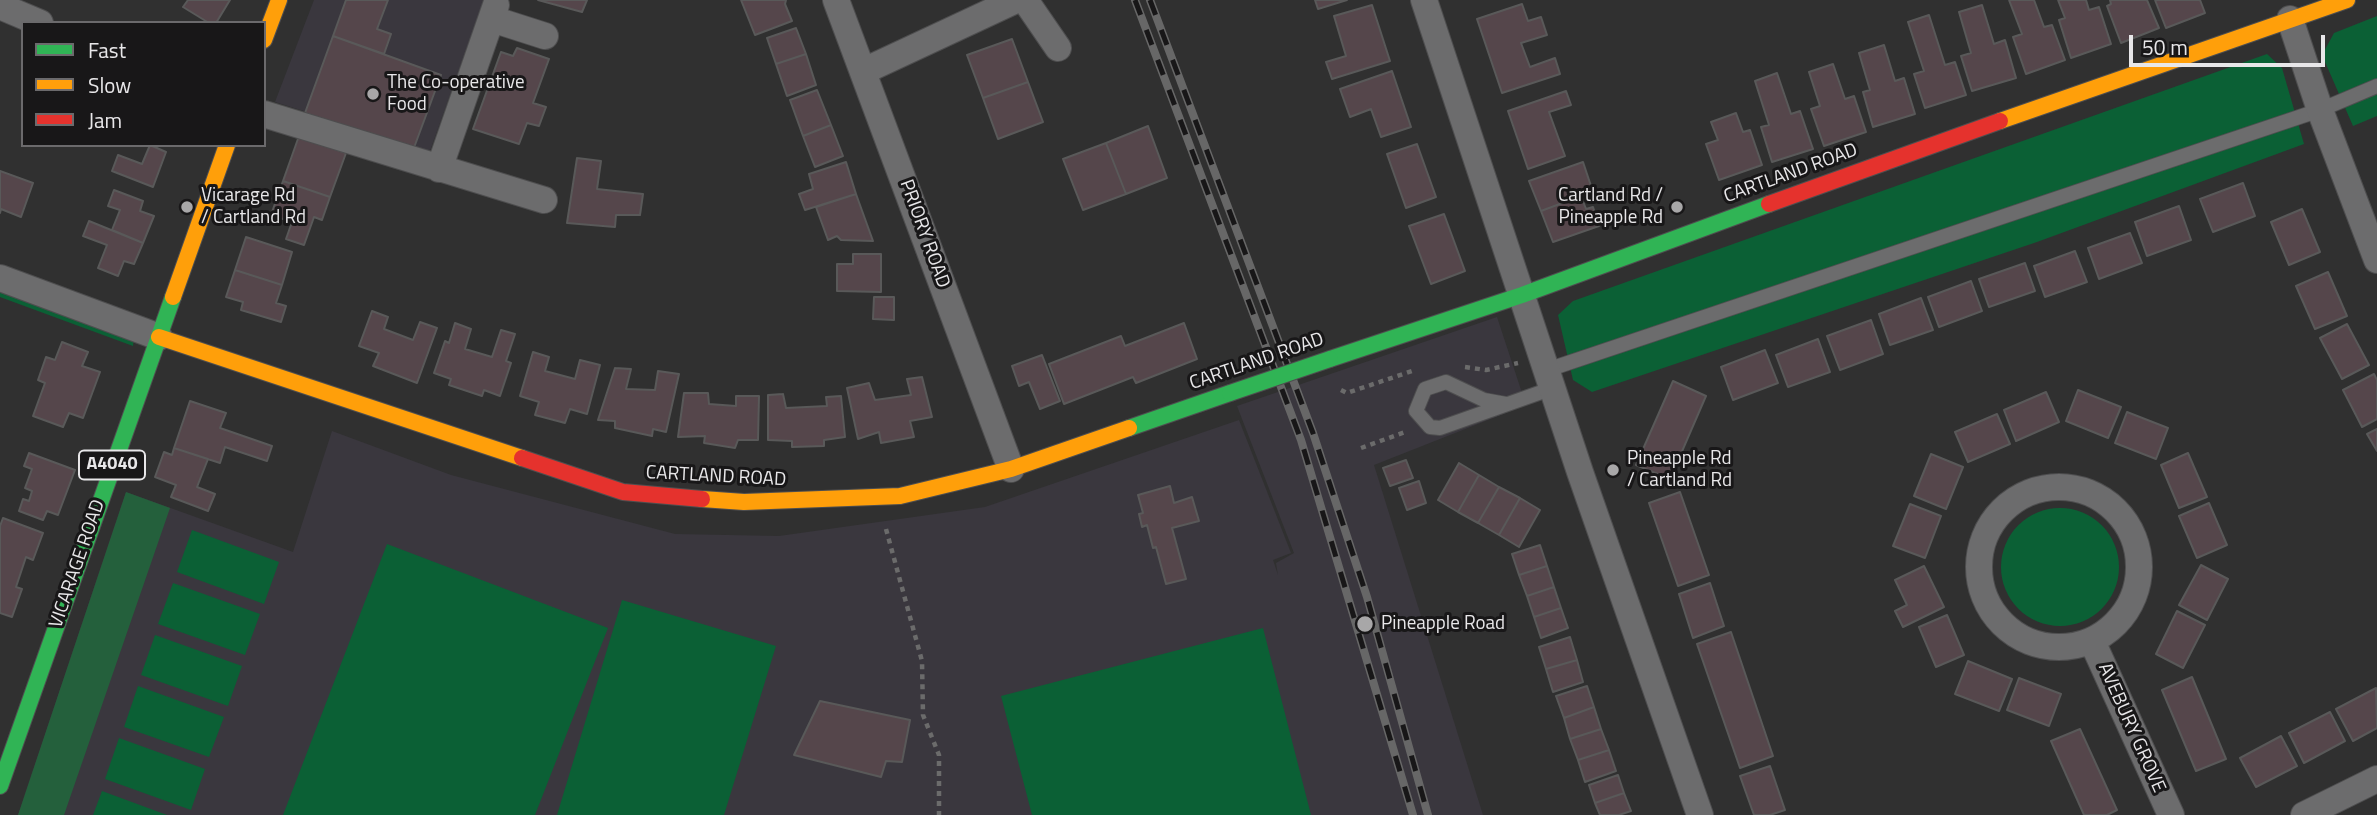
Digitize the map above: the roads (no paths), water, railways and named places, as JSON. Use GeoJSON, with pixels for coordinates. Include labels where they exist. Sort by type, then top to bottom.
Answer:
{"type":"FeatureCollection","features":[{"type":"Feature","properties":{"kind":"street"},"geometry":{"type":"LineString","coordinates":[[266,35],[279,0]]}},
{"type":"Feature","properties":{"kind":"street","name":"PRIORY ROAD"},"geometry":{"type":"LineString","coordinates":[[836,0],[1011,469]]}},
{"type":"Feature","properties":{"kind":"street"},"geometry":{"type":"LineString","coordinates":[[864,71],[1016,0]]}},
{"type":"Feature","properties":{"kind":"street"},"geometry":{"type":"LineString","coordinates":[[1025,0],[1058,48]]}},
{"type":"Feature","properties":{"kind":"street"},"geometry":{"type":"LineString","coordinates":[[1424,0],[1550,379],[1700,815]]}},
{"type":"Feature","properties":{"kind":"street","name":"CARTLAND ROAD"},"geometry":{"type":"LineString","coordinates":[[159,337],[623,492],[744,502],[855,500],[900,496],[1011,469],[1522,295],[1926,147],[2347,0]]}},
{"type":"Feature","properties":{"kind":"street"},"geometry":{"type":"LineString","coordinates":[[0,6],[35,21]]}},
{"type":"Feature","properties":{"kind":"street"},"geometry":{"type":"LineString","coordinates":[[439,169],[494,12],[545,36]]}},
{"type":"Feature","properties":{"kind":"street"},"geometry":{"type":"LineString","coordinates":[[2290,19],[2320,110],[2377,260]]}},
{"type":"Feature","properties":{"kind":"street"},"geometry":{"type":"LineString","coordinates":[[266,115],[544,200]]}},
{"type":"Feature","properties":{"kind":"street","name":"VICARAGE ROAD"},"geometry":{"type":"LineString","coordinates":[[1,780],[226,147]]}},
{"type":"Feature","properties":{"kind":"street"},"geometry":{"type":"LineString","coordinates":[[0,278],[159,337]]}},
{"type":"Feature","properties":{"kind":"street","name":"AVEBURY GROVE"},"geometry":{"type":"LineString","coordinates":[[2050,487],[2076,488],[2099,496],[2119,512],[2133,534],[2140,558],[2139,584],[2129,608],[2113,627],[2092,641],[2067,648],[2042,646],[2019,637],[1999,621],[1985,600],[1979,576],[1980,551],[1989,527],[2005,508],[2025,493],[2050,487]]}},
{"type":"Feature","properties":{"kind":"street","name":"AVEBURY GROVE"},"geometry":{"type":"LineString","coordinates":[[2092,641],[2171,815]]}},
{"type":"Feature","properties":{"kind":"street"},"geometry":{"type":"LineString","coordinates":[[2304,815],[2377,779]]}},
{"type":"Feature","properties":{"kind":"lane"},"geometry":{"type":"LineString","coordinates":[[1506,404],[1484,400],[1446,382],[1424,389],[1416,411],[1430,427],[1440,428],[1506,404],[1550,379],[2320,110],[2377,86]]}},
{"type":"Feature","properties":{"kind":"railway"},"geometry":{"type":"LineString","coordinates":[[1135,0],[1301,440],[1413,815]]}},
{"type":"Feature","properties":{"kind":"railway"},"geometry":{"type":"LineString","coordinates":[[1150,0],[1313,433],[1367,597],[1428,815]]}},
{"type":"Feature","properties":{"kind":"place","name":"The Co-operative Food"},"geometry":{"type":"Point","coordinates":[373,94]}},
{"type":"Feature","properties":{"kind":"place","name":"Vicarage Rd / Cartland Rd"},"geometry":{"type":"Point","coordinates":[187,207]}},
{"type":"Feature","properties":{"kind":"place","name":"Cartland Rd / Pineapple Rd"},"geometry":{"type":"Point","coordinates":[1677,207]}},
{"type":"Feature","properties":{"kind":"place","name":"Pineapple Rd / Cartland Rd"},"geometry":{"type":"Point","coordinates":[1613,470]}},
{"type":"Feature","properties":{"kind":"place","name":"Pineapple Road"},"geometry":{"type":"Point","coordinates":[1365,624]}}]}
